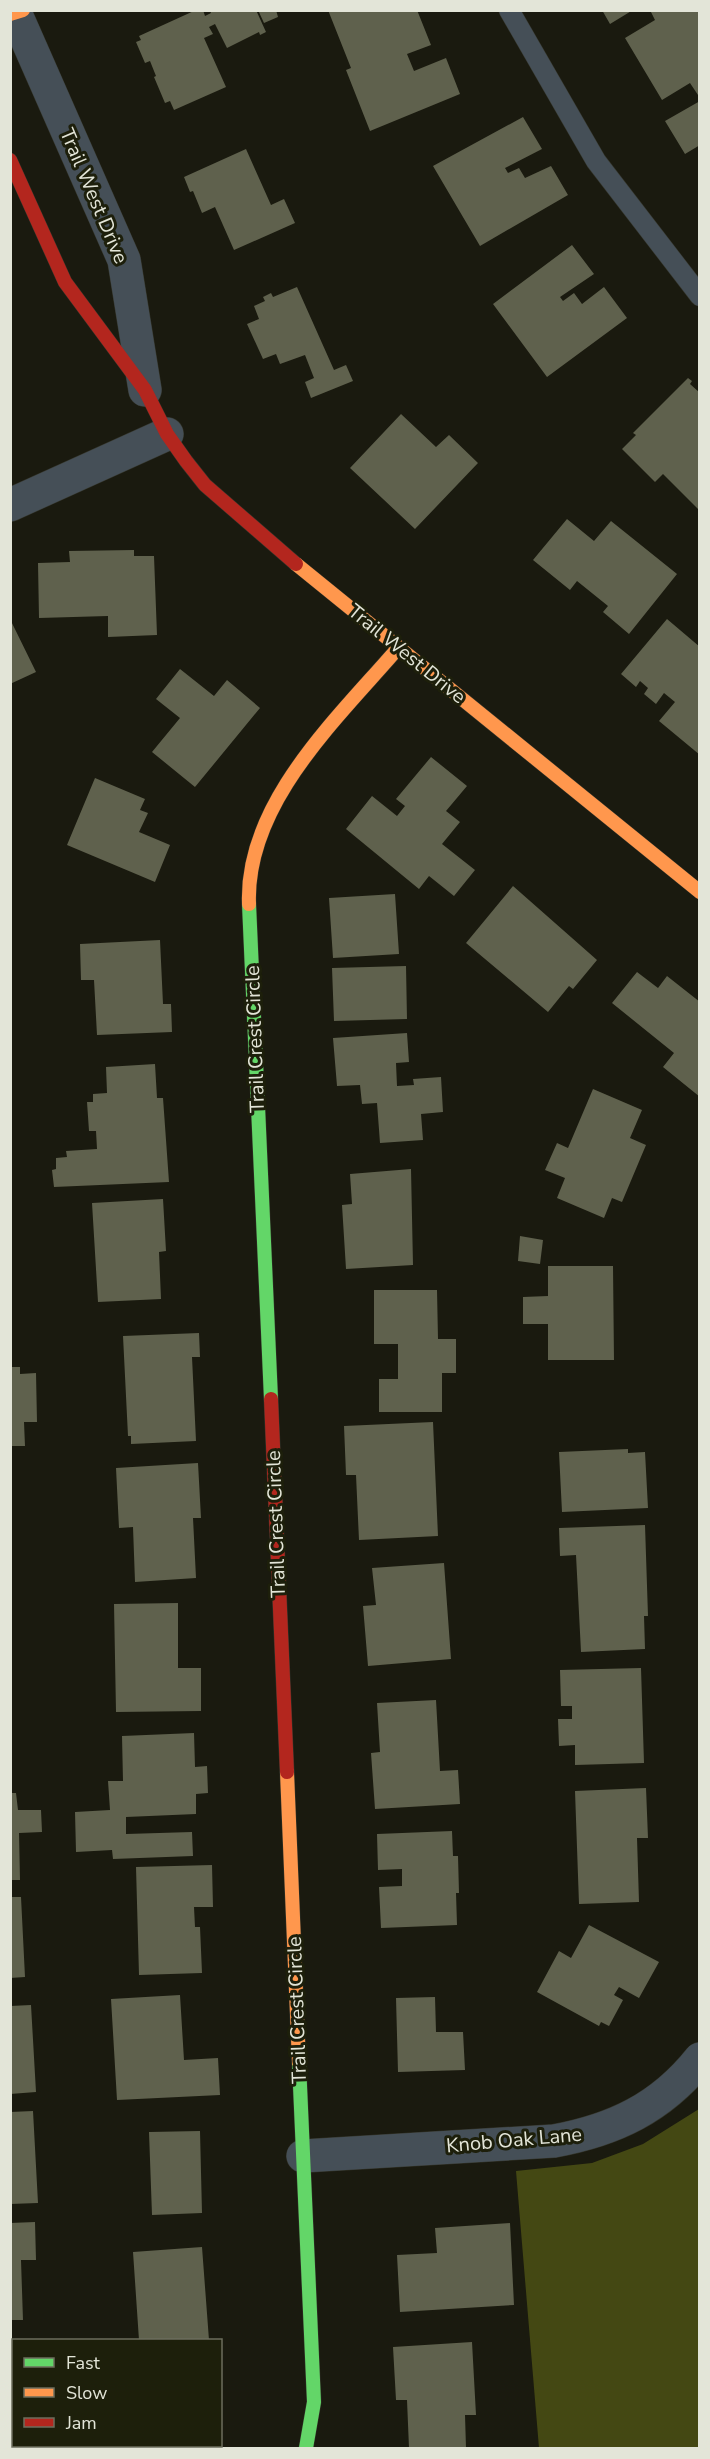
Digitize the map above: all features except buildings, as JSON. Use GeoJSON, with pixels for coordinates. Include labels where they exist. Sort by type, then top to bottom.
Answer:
{"type":"FeatureCollection","features":[{"type":"Feature","properties":{"kind":"street","name":"Trail West Drive"},"geometry":{"type":"LineString","coordinates":[[15,12],[124,260],[145,390]]}},
{"type":"Feature","properties":{"kind":"street","name":"Trail West Drive"},"geometry":{"type":"LineString","coordinates":[[10,160],[64,282],[145,390],[168,434],[205,485],[249,525],[699,892]]}},
{"type":"Feature","properties":{"kind":"street"},"geometry":{"type":"LineString","coordinates":[[10,505],[168,434]]}},
{"type":"Feature","properties":{"kind":"street","name":"Trail Crest Circle"},"geometry":{"type":"LineString","coordinates":[[306,2448],[314,2402],[249,897],[252,863],[262,831],[283,791],[306,757],[399,647]]}},
{"type":"Feature","properties":{"kind":"street","name":"Knob Oak Lane"},"geometry":{"type":"LineString","coordinates":[[303,2156],[554,2141],[587,2135],[623,2122],[651,2106],[685,2078],[699,2059]]}},
{"type":"Feature","properties":{"kind":"lane"},"geometry":{"type":"LineString","coordinates":[[508,10],[596,161],[699,296]]}},
{"type":"Feature","properties":{"kind":"green space"},"geometry":{"type":"Polygon","coordinates":[[[699,2109],[699,2448],[539,2448],[516,2171],[592,2163],[643,2144],[699,2109]]]}},
{"type":"Feature","properties":{"kind":"traffic: fast"},"geometry":{"type":"LineString","coordinates":[[249,904],[271,1399]]}},
{"type":"Feature","properties":{"kind":"traffic: fast"},"geometry":{"type":"LineString","coordinates":[[299,2063],[314,2402],[306,2448]]}},
{"type":"Feature","properties":{"kind":"traffic: slow"},"geometry":{"type":"LineString","coordinates":[[10,14],[23,10]]}},
{"type":"Feature","properties":{"kind":"traffic: slow"},"geometry":{"type":"LineString","coordinates":[[296,564],[700,892]]}},
{"type":"Feature","properties":{"kind":"traffic: slow"},"geometry":{"type":"LineString","coordinates":[[249,904],[252,867],[262,831],[279,797],[300,764],[324,733],[399,647]]}},
{"type":"Feature","properties":{"kind":"traffic: slow"},"geometry":{"type":"LineString","coordinates":[[287,1772],[299,2063]]}},
{"type":"Feature","properties":{"kind":"traffic: jam"},"geometry":{"type":"LineString","coordinates":[[10,160],[65,282],[145,390],[167,434],[186,461],[205,485],[296,564]]}},
{"type":"Feature","properties":{"kind":"traffic: jam"},"geometry":{"type":"LineString","coordinates":[[271,1399],[287,1772]]}}]}
